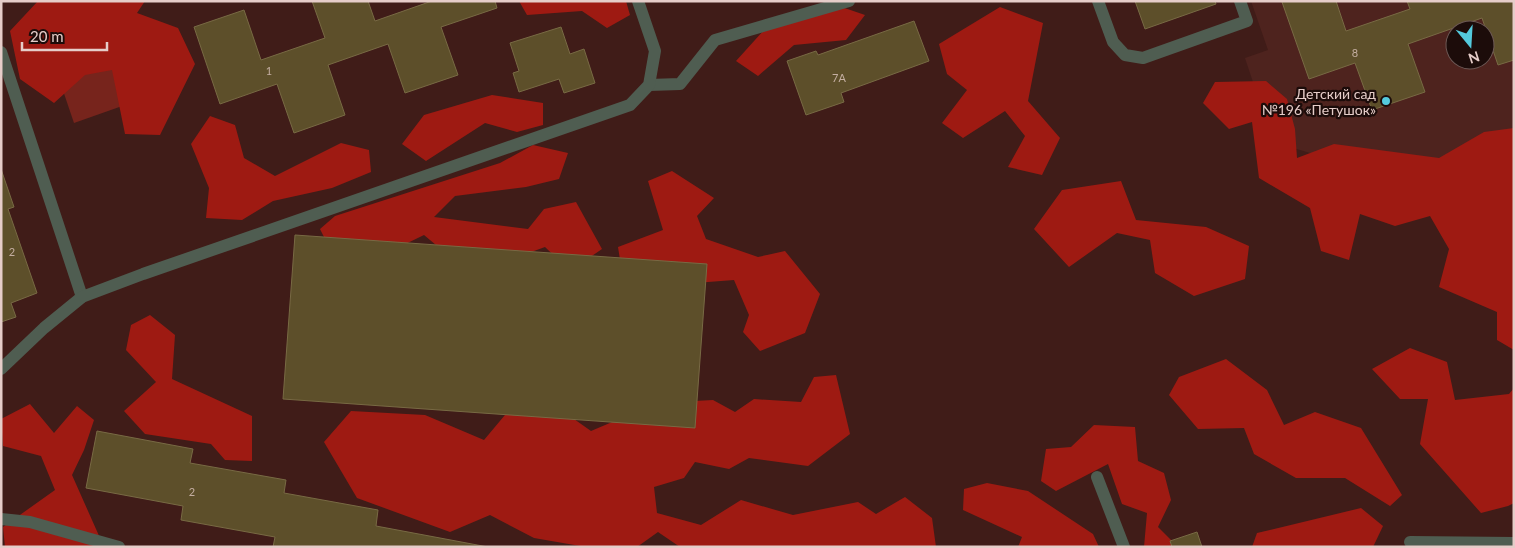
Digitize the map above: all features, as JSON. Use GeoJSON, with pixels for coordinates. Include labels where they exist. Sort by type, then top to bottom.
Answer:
{"type":"FeatureCollection","features":[{"type":"Feature","properties":{"kind":"lane"},"geometry":{"type":"LineString","coordinates":[[1,369],[44,328],[82,297],[630,105],[650,85],[655,51],[638,1]]}},
{"type":"Feature","properties":{"kind":"lane"},"geometry":{"type":"LineString","coordinates":[[650,85],[680,84],[715,40],[849,1]]}},
{"type":"Feature","properties":{"kind":"lane"},"geometry":{"type":"LineString","coordinates":[[1098,1],[1113,42],[1125,55],[1142,58],[1247,22],[1240,1]]}},
{"type":"Feature","properties":{"kind":"lane"},"geometry":{"type":"LineString","coordinates":[[1,52],[82,297]]}},
{"type":"Feature","properties":{"kind":"lane"},"geometry":{"type":"LineString","coordinates":[[1097,477],[1124,547]]}},
{"type":"Feature","properties":{"kind":"lane"},"geometry":{"type":"LineString","coordinates":[[1,519],[30,522],[119,547]]}},
{"type":"Feature","properties":{"kind":"lane"},"geometry":{"type":"LineString","coordinates":[[1410,542],[1514,543]]}},
{"type":"Feature","properties":{"kind":"shaded area"},"geometry":{"type":"Polygon","coordinates":[[[38,1],[145,1],[137,13],[178,28],[195,64],[160,135],[125,134],[112,70],[85,75],[54,103],[20,79],[10,31],[38,1]]]}},
{"type":"Feature","properties":{"kind":"shaded area"},"geometry":{"type":"Polygon","coordinates":[[[519,1],[626,1],[630,15],[607,28],[582,11],[527,15],[519,1]]]}},
{"type":"Feature","properties":{"kind":"shaded area","name":"Детский сад №196 «Петушок»"},"geometry":{"type":"Polygon","coordinates":[[[1251,1],[1514,1],[1514,155],[1361,168],[1273,142],[1245,58],[1268,50],[1251,1]]]}},
{"type":"Feature","properties":{"kind":"shaded area"},"geometry":{"type":"Polygon","coordinates":[[[833,4],[865,15],[846,40],[794,45],[758,76],[736,61],[764,30],[833,4]]]}},
{"type":"Feature","properties":{"kind":"shaded area"},"geometry":{"type":"Polygon","coordinates":[[[1000,7],[1043,23],[1028,101],[1060,138],[1042,175],[1008,167],[1025,136],[1005,111],[963,138],[942,123],[967,90],[947,74],[939,44],[1000,7]]]}},
{"type":"Feature","properties":{"kind":"shaded area"},"geometry":{"type":"Polygon","coordinates":[[[104,43],[125,105],[74,123],[53,61],[104,43]]]}},
{"type":"Feature","properties":{"kind":"shaded area"},"geometry":{"type":"Polygon","coordinates":[[[1266,81],[1287,99],[1295,129],[1297,158],[1334,144],[1439,158],[1484,132],[1514,128],[1514,350],[1497,340],[1497,312],[1439,287],[1449,249],[1430,216],[1395,226],[1360,214],[1349,260],[1321,251],[1310,208],[1259,178],[1252,122],[1229,129],[1203,103],[1215,82],[1266,81]]]}},
{"type":"Feature","properties":{"kind":"shaded area"},"geometry":{"type":"Polygon","coordinates":[[[492,95],[543,103],[543,125],[517,132],[485,123],[426,161],[402,144],[424,115],[492,95]]]}},
{"type":"Feature","properties":{"kind":"shaded area"},"geometry":{"type":"Polygon","coordinates":[[[210,116],[235,125],[244,158],[275,176],[341,143],[369,150],[371,172],[332,188],[273,201],[242,220],[206,218],[209,188],[191,144],[210,116]]]}},
{"type":"Feature","properties":{"kind":"shaded area"},"geometry":{"type":"Polygon","coordinates":[[[533,145],[568,153],[559,179],[526,187],[455,196],[434,217],[528,229],[544,209],[576,202],[602,249],[570,271],[545,247],[501,263],[460,265],[424,235],[391,251],[330,249],[320,229],[335,216],[500,163],[533,145]]]}},
{"type":"Feature","properties":{"kind":"shaded area"},"geometry":{"type":"Polygon","coordinates":[[[672,171],[714,198],[697,216],[706,239],[758,257],[785,251],[820,294],[805,333],[760,351],[743,332],[749,315],[734,280],[695,283],[621,266],[618,247],[663,230],[648,181],[672,171]]]}},
{"type":"Feature","properties":{"kind":"shaded area"},"geometry":{"type":"Polygon","coordinates":[[[1121,181],[1136,220],[1206,227],[1249,246],[1245,279],[1194,296],[1155,273],[1150,240],[1117,233],[1069,267],[1034,229],[1062,190],[1121,181]]]}},
{"type":"Feature","properties":{"kind":"shaded area"},"geometry":{"type":"Polygon","coordinates":[[[150,315],[175,335],[172,379],[252,416],[252,461],[225,460],[211,444],[145,434],[124,411],[156,382],[126,350],[131,325],[150,315]]]}},
{"type":"Feature","properties":{"kind":"shaded area"},"geometry":{"type":"Polygon","coordinates":[[[1410,348],[1447,362],[1455,400],[1509,394],[1514,388],[1514,503],[1481,513],[1420,444],[1428,399],[1400,399],[1372,369],[1410,348]]]}},
{"type":"Feature","properties":{"kind":"shaded area"},"geometry":{"type":"Polygon","coordinates":[[[1226,359],[1267,390],[1284,425],[1315,412],[1361,428],[1402,495],[1390,506],[1345,478],[1296,478],[1254,454],[1244,428],[1198,429],[1169,395],[1179,377],[1226,359]]]}},
{"type":"Feature","properties":{"kind":"shaded area"},"geometry":{"type":"Polygon","coordinates":[[[836,375],[850,434],[808,466],[749,458],[729,469],[695,462],[684,478],[654,487],[657,513],[701,525],[741,500],[793,515],[858,502],[876,514],[905,497],[932,518],[936,547],[680,547],[658,532],[637,547],[586,547],[534,538],[490,515],[450,532],[357,498],[324,442],[351,411],[425,415],[484,440],[520,397],[540,395],[591,431],[657,403],[713,400],[735,412],[754,399],[801,402],[814,377],[836,375]]]}},
{"type":"Feature","properties":{"kind":"shaded area"},"geometry":{"type":"Polygon","coordinates":[[[30,404],[54,433],[77,406],[94,420],[84,450],[72,475],[104,547],[5,547],[3,527],[55,490],[41,456],[3,446],[1,419],[30,404]]]}},
{"type":"Feature","properties":{"kind":"shaded area"},"geometry":{"type":"Polygon","coordinates":[[[1094,425],[1135,427],[1138,461],[1164,473],[1171,500],[1158,527],[1178,547],[1144,547],[1147,513],[1122,504],[1108,464],[1056,491],[1041,481],[1046,449],[1071,447],[1094,425]]]}},
{"type":"Feature","properties":{"kind":"shaded area"},"geometry":{"type":"Polygon","coordinates":[[[987,483],[1028,491],[1093,534],[1099,547],[1018,547],[1022,537],[963,510],[964,489],[987,483]]]}},
{"type":"Feature","properties":{"kind":"shaded area"},"geometry":{"type":"Polygon","coordinates":[[[1361,508],[1383,526],[1373,547],[1252,547],[1257,533],[1361,508]]]}},
{"type":"Feature","properties":{"kind":"building"},"geometry":{"type":"Polygon","coordinates":[[[312,1],[368,1],[375,21],[432,1],[495,1],[497,8],[441,27],[458,75],[405,93],[388,44],[328,65],[345,115],[294,133],[277,84],[220,104],[194,27],[244,10],[261,60],[325,38],[312,1]]]}},
{"type":"Feature","properties":{"kind":"building"},"geometry":{"type":"Polygon","coordinates":[[[1135,1],[1215,1],[1216,4],[1145,29],[1135,1]]]}},
{"type":"Feature","properties":{"kind":"building"},"geometry":{"type":"Polygon","coordinates":[[[1336,1],[1346,31],[1410,9],[1407,1],[1514,1],[1514,60],[1498,65],[1495,56],[1495,20],[1483,20],[1482,18],[1476,20],[1445,20],[1445,31],[1408,44],[1425,92],[1372,110],[1355,63],[1309,79],[1282,2],[1336,1]]]}},
{"type":"Feature","properties":{"kind":"building"},"geometry":{"type":"Polygon","coordinates":[[[914,21],[929,61],[841,93],[844,102],[806,115],[787,61],[816,51],[818,55],[914,21]]]}},
{"type":"Feature","properties":{"kind":"building"},"geometry":{"type":"Polygon","coordinates":[[[561,27],[570,54],[584,49],[595,83],[564,93],[559,79],[519,92],[513,73],[519,71],[510,43],[561,27]]]}},
{"type":"Feature","properties":{"kind":"building"},"geometry":{"type":"Polygon","coordinates":[[[1,169],[14,207],[8,209],[37,293],[11,303],[16,317],[1,322],[1,169]]]}},
{"type":"Feature","properties":{"kind":"building"},"geometry":{"type":"Polygon","coordinates":[[[295,235],[707,264],[695,428],[283,399],[295,235]]]}},
{"type":"Feature","properties":{"kind":"building"},"geometry":{"type":"Polygon","coordinates":[[[97,431],[193,449],[190,463],[286,480],[284,493],[378,510],[376,526],[488,547],[273,547],[275,537],[181,520],[183,506],[86,488],[97,431]]]}},
{"type":"Feature","properties":{"kind":"building"},"geometry":{"type":"Polygon","coordinates":[[[1197,532],[1202,547],[1172,547],[1170,541],[1197,532]]]}},
{"type":"Feature","properties":{"kind":"place","name":"Детский сад №196 «Петушок»"},"geometry":{"type":"Point","coordinates":[1386,101]}}]}
